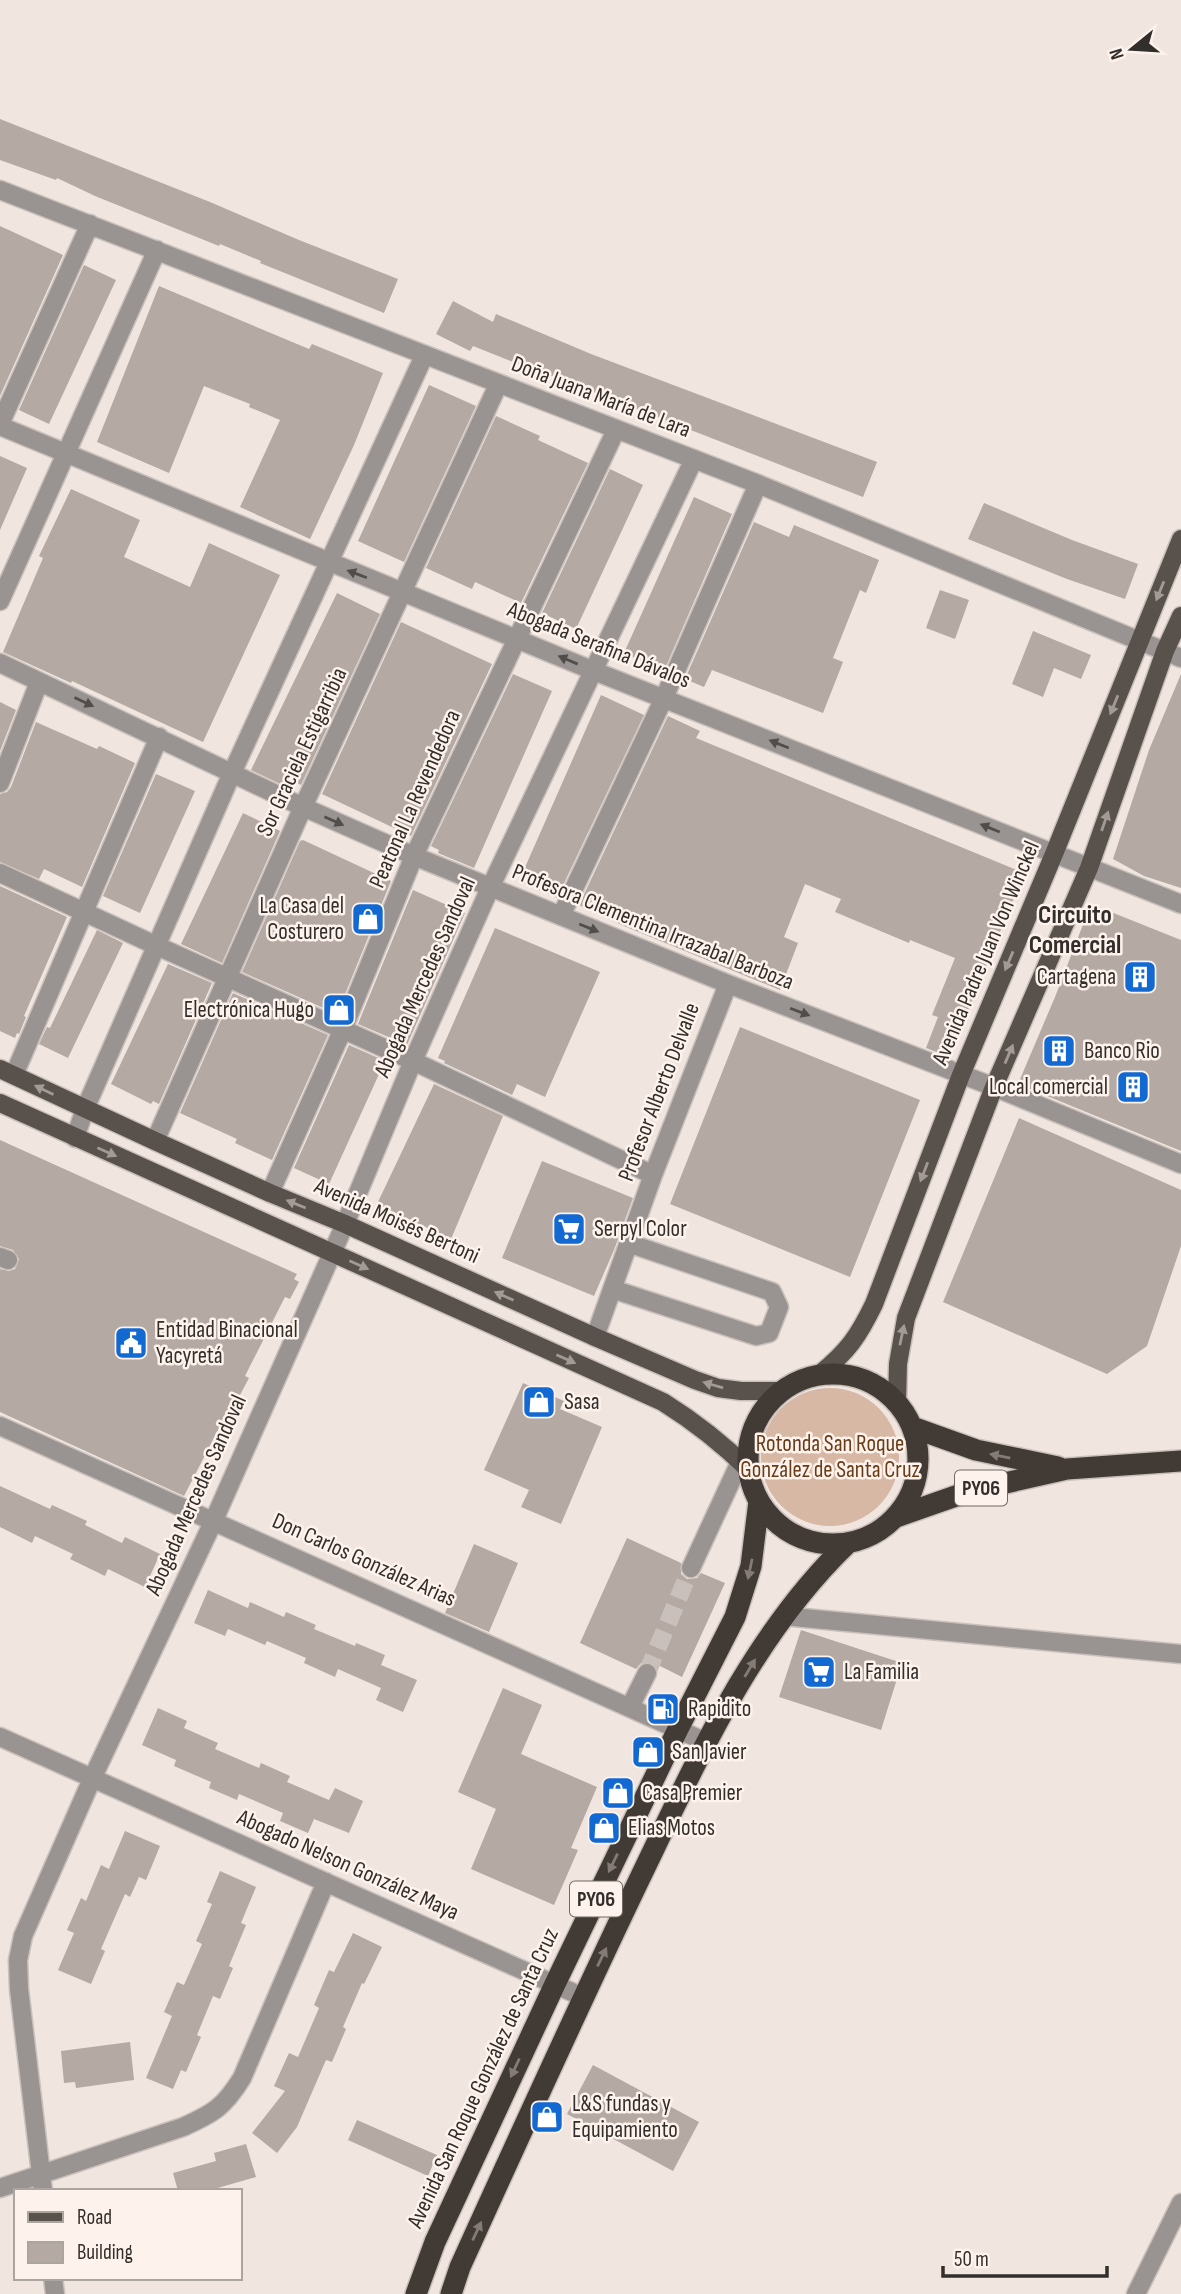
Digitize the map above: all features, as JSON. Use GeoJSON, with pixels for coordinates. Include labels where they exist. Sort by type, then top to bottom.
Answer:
{"type":"FeatureCollection","features":[{"type":"Feature","properties":{"kind":"highway","name":"PY06"},"geometry":{"type":"LineString","coordinates":[[896,1517],[916,1481],[918,1453],[912,1427],[897,1403],[879,1387],[845,1374],[820,1374],[793,1383],[765,1407],[754,1426],[745,1466],[759,1501],[773,1520],[792,1534],[825,1544],[848,1543],[874,1534],[896,1517],[970,1491],[1067,1469],[1181,1461]]}},
{"type":"Feature","properties":{"kind":"highway","name":"PY06"},"geometry":{"type":"LineString","coordinates":[[912,1427],[976,1450],[1067,1469]]}},
{"type":"Feature","properties":{"kind":"highway","name":"Avenida San Roque González de Santa Cruz"},"geometry":{"type":"LineString","coordinates":[[416,2294],[435,2242],[555,1984],[678,1729],[736,1616],[754,1547],[759,1501]]}},
{"type":"Feature","properties":{"kind":"highway","name":"PY06"},"geometry":{"type":"LineString","coordinates":[[451,2294],[460,2267],[583,1997],[706,1742],[783,1616],[819,1570],[848,1543]]}},
{"type":"Feature","properties":{"kind":"main road","name":"Avenida Padre Juan Von Winckel"},"geometry":{"type":"LineString","coordinates":[[820,1374],[843,1355],[860,1333],[869,1314],[961,1075],[1054,854],[1181,539]]}},
{"type":"Feature","properties":{"kind":"main road"},"geometry":{"type":"LineString","coordinates":[[897,1403],[898,1364],[906,1318],[995,1087],[1089,868],[1173,654],[1181,616]]}},
{"type":"Feature","properties":{"kind":"main road","name":"Avenida Moisés Bertoni"},"geometry":{"type":"LineString","coordinates":[[7,1072],[155,1142],[595,1337],[718,1388],[781,1391]]}},
{"type":"Feature","properties":{"kind":"main road"},"geometry":{"type":"LineString","coordinates":[[0,1103],[663,1402],[701,1426],[745,1466]]}},
{"type":"Feature","properties":{"kind":"street","name":"Doña Juana María de Lara"},"geometry":{"type":"LineString","coordinates":[[0,190],[758,484],[1173,654]]}},
{"type":"Feature","properties":{"kind":"street"},"geometry":{"type":"LineString","coordinates":[[0,425],[90,224]]}},
{"type":"Feature","properties":{"kind":"street"},"geometry":{"type":"LineString","coordinates":[[0,601],[157,250]]}},
{"type":"Feature","properties":{"kind":"street"},"geometry":{"type":"LineString","coordinates":[[75,1138],[85,1109],[232,773],[425,356]]}},
{"type":"Feature","properties":{"kind":"street","name":"Sor Graciela Estigarribia"},"geometry":{"type":"LineString","coordinates":[[155,1142],[303,807],[498,385]]}},
{"type":"Feature","properties":{"kind":"street","name":"Abogada Serafina Dávalos"},"geometry":{"type":"LineString","coordinates":[[0,425],[594,671],[1181,904]]}},
{"type":"Feature","properties":{"kind":"street","name":"Peatonal La Revendedora"},"geometry":{"type":"LineString","coordinates":[[270,1193],[343,1029],[414,856],[616,430]]}},
{"type":"Feature","properties":{"kind":"street","name":"Abogada Mercedes Sandoval"},"geometry":{"type":"LineString","coordinates":[[42,2183],[19,1989],[18,1960],[23,1936],[92,1779],[214,1520],[490,888],[694,459]]}},
{"type":"Feature","properties":{"kind":"street"},"geometry":{"type":"LineString","coordinates":[[561,916],[664,698],[758,484]]}},
{"type":"Feature","properties":{"kind":"street","name":"Profesora Clementina Irrazabal Barboza"},"geometry":{"type":"LineString","coordinates":[[0,663],[303,807],[414,856],[728,984],[995,1087],[1181,1164]]}},
{"type":"Feature","properties":{"kind":"street"},"geometry":{"type":"LineString","coordinates":[[0,783],[39,682]]}},
{"type":"Feature","properties":{"kind":"street"},"geometry":{"type":"LineString","coordinates":[[7,1072],[84,911],[159,737]]}},
{"type":"Feature","properties":{"kind":"street"},"geometry":{"type":"LineString","coordinates":[[0,873],[414,1061],[653,1175]]}},
{"type":"Feature","properties":{"kind":"street","name":"Profesor Alberto Delvalle"},"geometry":{"type":"LineString","coordinates":[[595,1337],[653,1175],[728,984]]}},
{"type":"Feature","properties":{"kind":"street"},"geometry":{"type":"LineString","coordinates":[[612,1289],[756,1336],[769,1333],[779,1307],[772,1292],[628,1243]]}},
{"type":"Feature","properties":{"kind":"street","name":"Don Carlos González Arias"},"geometry":{"type":"LineString","coordinates":[[0,1426],[706,1742]]}},
{"type":"Feature","properties":{"kind":"street"},"geometry":{"type":"LineString","coordinates":[[691,1568],[745,1466]]}},
{"type":"Feature","properties":{"kind":"street"},"geometry":{"type":"LineString","coordinates":[[783,1616],[1181,1654]]}},
{"type":"Feature","properties":{"kind":"street"},"geometry":{"type":"LineString","coordinates":[[631,1707],[647,1673]]}},
{"type":"Feature","properties":{"kind":"street","name":"Abogado Nelson González Maya"},"geometry":{"type":"LineString","coordinates":[[0,1737],[583,1997]]}},
{"type":"Feature","properties":{"kind":"street"},"geometry":{"type":"LineString","coordinates":[[0,2188],[42,2183],[183,2127],[209,2115],[229,2100],[242,2078],[326,1882]]}},
{"type":"Feature","properties":{"kind":"street"},"geometry":{"type":"LineString","coordinates":[[1136,2294],[1181,2203]]}},
{"type":"Feature","properties":{"kind":"green space","name":"Rotonda San Roque González de Santa Cruz"},"geometry":{"type":"Polygon","coordinates":[[[830,1388],[857,1393],[879,1408],[894,1430],[899,1457],[894,1484],[879,1506],[857,1521],[830,1526],[803,1521],[781,1506],[766,1484],[761,1457],[766,1430],[781,1408],[803,1393],[830,1388]]]}},
{"type":"Feature","properties":{"kind":"building"},"geometry":{"type":"Polygon","coordinates":[[[0,119],[398,279],[384,313],[220,244],[219,246],[95,196],[57,178],[56,180],[0,160],[0,119]]]}},
{"type":"Feature","properties":{"kind":"building"},"geometry":{"type":"Polygon","coordinates":[[[0,226],[63,255],[0,396],[0,226]]]}},
{"type":"Feature","properties":{"kind":"building"},"geometry":{"type":"Polygon","coordinates":[[[84,265],[116,280],[49,424],[19,410],[84,265]]]}},
{"type":"Feature","properties":{"kind":"building"},"geometry":{"type":"Polygon","coordinates":[[[159,286],[309,349],[312,344],[383,373],[354,445],[310,539],[240,507],[280,420],[249,407],[250,404],[204,386],[169,473],[97,442],[159,286]]]}},
{"type":"Feature","properties":{"kind":"building"},"geometry":{"type":"Polygon","coordinates":[[[453,301],[493,322],[496,314],[591,354],[877,462],[863,497],[473,346],[470,351],[436,334],[453,301]]]}},
{"type":"Feature","properties":{"kind":"building"},"geometry":{"type":"Polygon","coordinates":[[[429,385],[476,406],[404,562],[358,541],[429,385]]]}},
{"type":"Feature","properties":{"kind":"building"},"geometry":{"type":"Polygon","coordinates":[[[496,416],[540,436],[538,440],[588,463],[521,603],[475,582],[472,589],[426,568],[496,416]]]}},
{"type":"Feature","properties":{"kind":"building"},"geometry":{"type":"Polygon","coordinates":[[[0,456],[27,468],[0,530],[0,456]]]}},
{"type":"Feature","properties":{"kind":"building"},"geometry":{"type":"Polygon","coordinates":[[[610,469],[643,485],[576,629],[542,613],[610,469]]]}},
{"type":"Feature","properties":{"kind":"building"},"geometry":{"type":"Polygon","coordinates":[[[71,489],[140,520],[124,557],[190,587],[209,543],[280,575],[203,742],[3,652],[43,558],[39,556],[71,489]]]}},
{"type":"Feature","properties":{"kind":"building"},"geometry":{"type":"Polygon","coordinates":[[[694,497],[732,514],[664,671],[624,653],[694,497]]]}},
{"type":"Feature","properties":{"kind":"building"},"geometry":{"type":"Polygon","coordinates":[[[984,503],[1138,564],[1125,599],[968,539],[984,503]]]}},
{"type":"Feature","properties":{"kind":"building"},"geometry":{"type":"Polygon","coordinates":[[[754,522],[789,537],[794,525],[879,560],[866,593],[860,590],[833,658],[843,662],[823,713],[712,670],[704,687],[685,679],[754,522]]]}},
{"type":"Feature","properties":{"kind":"building"},"geometry":{"type":"Polygon","coordinates":[[[940,590],[969,600],[955,639],[926,628],[940,590]]]}},
{"type":"Feature","properties":{"kind":"building"},"geometry":{"type":"Polygon","coordinates":[[[337,593],[380,614],[301,785],[297,783],[293,790],[251,770],[337,593]]]}},
{"type":"Feature","properties":{"kind":"building"},"geometry":{"type":"Polygon","coordinates":[[[401,622],[492,664],[411,836],[322,794],[401,622]]]}},
{"type":"Feature","properties":{"kind":"building"},"geometry":{"type":"Polygon","coordinates":[[[1033,631],[1091,655],[1081,679],[1054,668],[1043,697],[1012,684],[1033,631]]]}},
{"type":"Feature","properties":{"kind":"building"},"geometry":{"type":"Polygon","coordinates":[[[513,674],[552,691],[474,868],[438,853],[439,850],[431,846],[513,674]]]}},
{"type":"Feature","properties":{"kind":"building"},"geometry":{"type":"Polygon","coordinates":[[[1181,674],[1181,888],[1144,876],[1113,859],[1149,750],[1181,674]]]}},
{"type":"Feature","properties":{"kind":"building"},"geometry":{"type":"Polygon","coordinates":[[[601,695],[644,715],[557,898],[519,881],[601,695]]]}},
{"type":"Feature","properties":{"kind":"building"},"geometry":{"type":"Polygon","coordinates":[[[0,702],[16,710],[0,751],[0,702]]]}},
{"type":"Feature","properties":{"kind":"building"},"geometry":{"type":"Polygon","coordinates":[[[668,716],[700,731],[696,738],[1024,873],[949,1057],[926,1048],[938,1017],[932,1015],[955,958],[910,940],[909,943],[835,912],[841,899],[805,884],[784,937],[798,943],[780,990],[579,905],[668,716]]]}},
{"type":"Feature","properties":{"kind":"building"},"geometry":{"type":"Polygon","coordinates":[[[36,722],[135,763],[82,887],[44,869],[39,879],[0,862],[0,794],[11,787],[36,722]]]}},
{"type":"Feature","properties":{"kind":"building"},"geometry":{"type":"Polygon","coordinates":[[[156,774],[195,791],[140,913],[103,896],[156,774]]]}},
{"type":"Feature","properties":{"kind":"building"},"geometry":{"type":"Polygon","coordinates":[[[243,813],[280,831],[222,963],[181,944],[243,813]]]}},
{"type":"Feature","properties":{"kind":"building"},"geometry":{"type":"Polygon","coordinates":[[[303,840],[391,881],[337,1014],[242,972],[300,841],[303,840]]]}},
{"type":"Feature","properties":{"kind":"building"},"geometry":{"type":"Polygon","coordinates":[[[0,886],[67,917],[15,1038],[0,1031],[0,886]]]}},
{"type":"Feature","properties":{"kind":"building"},"geometry":{"type":"Polygon","coordinates":[[[413,890],[465,913],[407,1045],[358,1024],[413,890]]]}},
{"type":"Feature","properties":{"kind":"building"},"geometry":{"type":"Polygon","coordinates":[[[1091,904],[1181,940],[1181,1151],[1018,1084],[1091,904]]]}},
{"type":"Feature","properties":{"kind":"building"},"geometry":{"type":"Polygon","coordinates":[[[495,928],[600,972],[545,1097],[517,1084],[512,1095],[438,1058],[495,928]]]}},
{"type":"Feature","properties":{"kind":"building"},"geometry":{"type":"Polygon","coordinates":[[[97,930],[123,943],[68,1058],[39,1044],[47,1027],[50,1028],[97,930]]]}},
{"type":"Feature","properties":{"kind":"building"},"geometry":{"type":"Polygon","coordinates":[[[168,964],[212,983],[159,1104],[153,1101],[151,1104],[111,1084],[168,964]]]}},
{"type":"Feature","properties":{"kind":"building"},"geometry":{"type":"Polygon","coordinates":[[[233,993],[328,1035],[272,1160],[235,1143],[237,1139],[180,1113],[233,993]]]}},
{"type":"Feature","properties":{"kind":"building"},"geometry":{"type":"Polygon","coordinates":[[[740,1027],[920,1100],[850,1277],[670,1204],[740,1027]]]}},
{"type":"Feature","properties":{"kind":"building"},"geometry":{"type":"Polygon","coordinates":[[[349,1045],[385,1061],[329,1184],[294,1168],[349,1045]]]}},
{"type":"Feature","properties":{"kind":"building"},"geometry":{"type":"Polygon","coordinates":[[[434,1084],[503,1116],[451,1239],[377,1204],[434,1084]]]}},
{"type":"Feature","properties":{"kind":"building"},"geometry":{"type":"Polygon","coordinates":[[[1019,1118],[1181,1190],[1181,1246],[1147,1346],[1107,1374],[943,1302],[1019,1118]]]}},
{"type":"Feature","properties":{"kind":"building","name":"Entidad Binacional Yacyretá"},"geometry":{"type":"Polygon","coordinates":[[[0,1140],[297,1274],[294,1279],[299,1282],[290,1299],[285,1297],[245,1376],[249,1378],[222,1429],[219,1428],[184,1496],[0,1412],[0,1269],[15,1269],[19,1259],[13,1250],[0,1246],[0,1140]]]}},
{"type":"Feature","properties":{"kind":"building","name":"Serpyl Color"},"geometry":{"type":"Polygon","coordinates":[[[542,1161],[633,1198],[594,1296],[502,1258],[542,1161]]]}},
{"type":"Feature","properties":{"kind":"building"},"geometry":{"type":"Polygon","coordinates":[[[523,1383],[564,1401],[560,1409],[602,1427],[561,1524],[521,1507],[529,1490],[484,1470],[523,1383]]]}},
{"type":"Feature","properties":{"kind":"building"},"geometry":{"type":"Polygon","coordinates":[[[0,1486],[50,1509],[52,1505],[87,1521],[85,1525],[122,1543],[125,1537],[160,1554],[145,1587],[108,1569],[105,1576],[70,1559],[73,1554],[35,1536],[32,1543],[0,1527],[0,1486]]]}},
{"type":"Feature","properties":{"kind":"building"},"geometry":{"type":"Polygon","coordinates":[[[627,1538],[681,1563],[681,1574],[687,1579],[697,1578],[701,1573],[725,1583],[682,1677],[652,1662],[641,1663],[636,1669],[580,1643],[627,1538]]]}},
{"type":"Feature","properties":{"kind":"building"},"geometry":{"type":"Polygon","coordinates":[[[474,1544],[518,1563],[489,1632],[445,1613],[474,1544]]]}},
{"type":"Feature","properties":{"kind":"building"},"geometry":{"type":"Polygon","coordinates":[[[208,1590],[248,1608],[250,1602],[284,1617],[286,1612],[316,1625],[314,1629],[385,1655],[381,1665],[417,1680],[403,1712],[376,1700],[381,1688],[338,1669],[335,1677],[304,1663],[306,1658],[267,1641],[265,1645],[228,1629],[225,1636],[194,1623],[208,1590]]]}},
{"type":"Feature","properties":{"kind":"building"},"geometry":{"type":"Polygon","coordinates":[[[801,1630],[902,1663],[881,1730],[779,1697],[801,1630]]]}},
{"type":"Feature","properties":{"kind":"building"},"geometry":{"type":"Polygon","coordinates":[[[503,1688],[542,1705],[521,1754],[597,1787],[571,1848],[578,1850],[554,1905],[471,1869],[496,1809],[458,1792],[503,1688]]]}},
{"type":"Feature","properties":{"kind":"building"},"geometry":{"type":"Polygon","coordinates":[[[158,1708],[187,1721],[184,1728],[218,1743],[215,1749],[259,1768],[261,1763],[290,1776],[287,1782],[329,1800],[335,1788],[363,1801],[349,1833],[314,1819],[308,1833],[280,1821],[283,1813],[239,1794],[237,1800],[209,1788],[211,1782],[174,1766],[176,1760],[142,1745],[158,1708]]]}},
{"type":"Feature","properties":{"kind":"building"},"geometry":{"type":"Polygon","coordinates":[[[125,1831],[160,1846],[146,1880],[139,1877],[130,1897],[125,1894],[101,1949],[105,1951],[91,1984],[58,1970],[74,1933],[67,1930],[81,1898],[86,1901],[101,1865],[109,1869],[125,1831]]]}},
{"type":"Feature","properties":{"kind":"building"},"geometry":{"type":"Polygon","coordinates":[[[220,1871],[256,1887],[241,1923],[246,1925],[229,1966],[233,1968],[220,1999],[213,1996],[197,2035],[201,2037],[186,2072],[181,2070],[173,2089],[146,2078],[172,2016],[164,2012],[177,1982],[184,1985],[202,1944],[196,1941],[212,1904],[207,1902],[220,1871]]]}},
{"type":"Feature","properties":{"kind":"building"},"geometry":{"type":"Polygon","coordinates":[[[353,1933],[382,1947],[364,1984],[362,1983],[343,2027],[346,2029],[332,2062],[326,2060],[297,2127],[277,2153],[252,2133],[285,2091],[274,2086],[289,2053],[298,2057],[319,2008],[314,2005],[329,1970],[334,1972],[353,1933]]]}},
{"type":"Feature","properties":{"kind":"building"},"geometry":{"type":"Polygon","coordinates":[[[130,2042],[134,2080],[76,2088],[75,2082],[64,2083],[61,2051],[130,2042]]]}},
{"type":"Feature","properties":{"kind":"building"},"geometry":{"type":"Polygon","coordinates":[[[593,2065],[699,2122],[673,2171],[567,2114],[593,2065]]]}},
{"type":"Feature","properties":{"kind":"building"},"geometry":{"type":"Polygon","coordinates":[[[357,2120],[437,2155],[428,2176],[348,2140],[357,2120]]]}},
{"type":"Feature","properties":{"kind":"building"},"geometry":{"type":"Polygon","coordinates":[[[246,2144],[256,2177],[214,2189],[177,2189],[173,2173],[216,2161],[214,2153],[246,2144]]]}},
{"type":"Feature","properties":{"kind":"tunnel"},"geometry":{"type":"LineString","coordinates":[[647,1673],[691,1568]]}},
{"type":"Feature","properties":{"kind":"place","name":"La Casa del Costurero"},"geometry":{"type":"Point","coordinates":[368,919]}},
{"type":"Feature","properties":{"kind":"place","name":"Cartagena"},"geometry":{"type":"Point","coordinates":[1140,977]}},
{"type":"Feature","properties":{"kind":"place","name":"Electrónica Hugo"},"geometry":{"type":"Point","coordinates":[339,1010]}},
{"type":"Feature","properties":{"kind":"place","name":"Banco Rio"},"geometry":{"type":"Point","coordinates":[1059,1051]}},
{"type":"Feature","properties":{"kind":"place","name":"Local comercial"},"geometry":{"type":"Point","coordinates":[1133,1087]}},
{"type":"Feature","properties":{"kind":"place","name":"Serpyl Color"},"geometry":{"type":"Point","coordinates":[569,1229]}},
{"type":"Feature","properties":{"kind":"place","name":"Entidad Binacional Yacyretá"},"geometry":{"type":"Point","coordinates":[131,1343]}},
{"type":"Feature","properties":{"kind":"place","name":"Sasa"},"geometry":{"type":"Point","coordinates":[539,1402]}},
{"type":"Feature","properties":{"kind":"place","name":"La Familia"},"geometry":{"type":"Point","coordinates":[819,1672]}},
{"type":"Feature","properties":{"kind":"place","name":"Rapidito"},"geometry":{"type":"Point","coordinates":[663,1709]}},
{"type":"Feature","properties":{"kind":"place","name":"San Javier"},"geometry":{"type":"Point","coordinates":[648,1752]}},
{"type":"Feature","properties":{"kind":"place","name":"Casa Premier"},"geometry":{"type":"Point","coordinates":[618,1793]}},
{"type":"Feature","properties":{"kind":"place","name":"Elias Motos"},"geometry":{"type":"Point","coordinates":[604,1828]}},
{"type":"Feature","properties":{"kind":"place","name":"L&S fundas y Equipamiento"},"geometry":{"type":"Point","coordinates":[547,2117]}},
{"type":"Feature","properties":{"kind":"district","name":"Circuito Comercial"},"geometry":{"type":"Point","coordinates":[1075,930]}}]}
